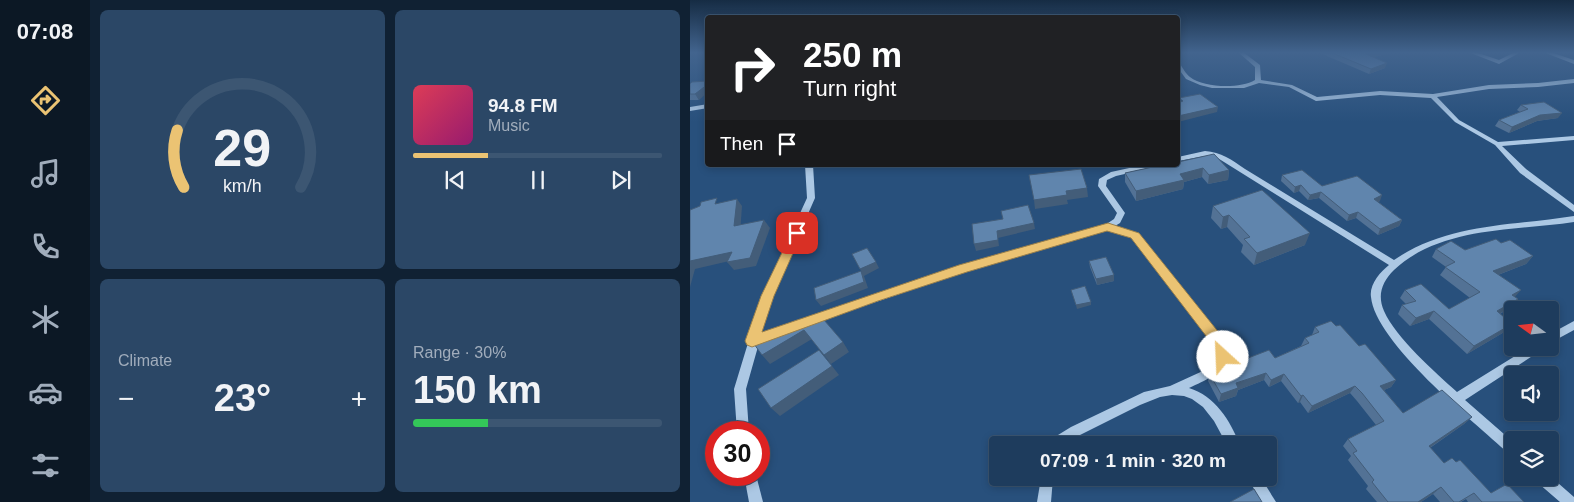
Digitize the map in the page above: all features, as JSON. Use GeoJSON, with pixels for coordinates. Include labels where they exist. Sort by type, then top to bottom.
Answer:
{"type":"FeatureCollection","features":[{"type":"Feature","properties":{"kind":"street"},"geometry":{"type":"LineString","coordinates":[[1186,75],[1188,78],[1210,86],[1242,86],[1254,84],[1258,81],[1290,86],[1316,99],[1380,93],[1433,96],[1489,87],[1538,86],[1574,81]]}},
{"type":"Feature","properties":{"kind":"street"},"geometry":{"type":"LineString","coordinates":[[1258,75],[1258,81]]}},
{"type":"Feature","properties":{"kind":"street"},"geometry":{"type":"LineString","coordinates":[[1433,96],[1457,121],[1497,144],[1523,172],[1574,209]]}},
{"type":"Feature","properties":{"kind":"street"},"geometry":{"type":"LineString","coordinates":[[690,109],[705,106]]}},
{"type":"Feature","properties":{"kind":"street"},"geometry":{"type":"LineString","coordinates":[[1497,144],[1574,138]]}},
{"type":"Feature","properties":{"kind":"street"},"geometry":{"type":"LineString","coordinates":[[1180,159],[1204,153],[1217,153],[1224,156],[1242,170],[1393,263]]}},
{"type":"Feature","properties":{"kind":"street"},"geometry":{"type":"LineString","coordinates":[[742,421],[740,389],[752,341],[767,296],[812,198],[809,167]]}},
{"type":"Feature","properties":{"kind":"street"},"geometry":{"type":"LineString","coordinates":[[752,341],[964,268],[1108,227],[1117,222],[1121,213],[1102,186],[1102,179],[1144,167]]}},
{"type":"Feature","properties":{"kind":"street"},"geometry":{"type":"LineString","coordinates":[[1504,441],[1406,350],[1387,327],[1378,308],[1375,296],[1377,287],[1393,263],[1437,241],[1478,230],[1574,219]]}},
{"type":"Feature","properties":{"kind":"street"},"geometry":{"type":"LineString","coordinates":[[1108,227],[1135,235],[1220,343],[1223,357],[1209,373],[1174,389]]}},
{"type":"Feature","properties":{"kind":"street"},"geometry":{"type":"LineString","coordinates":[[1559,334],[1574,325]]}},
{"type":"Feature","properties":{"kind":"street"},"geometry":{"type":"LineString","coordinates":[[1458,398],[1524,356]]}},
{"type":"Feature","properties":{"kind":"street"},"geometry":{"type":"LineString","coordinates":[[1070,436],[1083,427],[1159,390],[1174,389],[1190,392],[1208,404],[1228,436]]}},
{"type":"Feature","properties":{"kind":"street"},"geometry":{"type":"LineString","coordinates":[[752,486],[756,502]]}},
{"type":"Feature","properties":{"kind":"street"},"geometry":{"type":"LineString","coordinates":[[1044,502],[1046,486]]}},
{"type":"Feature","properties":{"kind":"street"},"geometry":{"type":"LineString","coordinates":[[1259,486],[1269,502]]}},
{"type":"Feature","properties":{"kind":"street"},"geometry":{"type":"LineString","coordinates":[[1552,486],[1570,502]]}},
{"type":"Feature","properties":{"kind":"building"},"geometry":{"type":"Polygon","coordinates":[[[705,81],[705,86],[695,94],[690,94],[690,84],[692,82],[705,81]]]}},
{"type":"Feature","properties":{"kind":"building"},"geometry":{"type":"Polygon","coordinates":[[[1200,94],[1218,107],[1180,116],[1180,102],[1183,101],[1180,98],[1200,94]]]}},
{"type":"Feature","properties":{"kind":"building"},"geometry":{"type":"Polygon","coordinates":[[[1544,102],[1562,113],[1540,115],[1512,127],[1499,120],[1528,109],[1521,105],[1544,102]]]}},
{"type":"Feature","properties":{"kind":"building"},"geometry":{"type":"Polygon","coordinates":[[[1214,154],[1229,170],[1209,175],[1203,168],[1180,174],[1184,180],[1136,191],[1125,173],[1153,167],[1180,167],[1180,162],[1214,154]]]}},
{"type":"Feature","properties":{"kind":"building"},"geometry":{"type":"Polygon","coordinates":[[[1081,169],[1087,188],[1066,191],[1067,195],[1034,200],[1029,175],[1081,169]]]}},
{"type":"Feature","properties":{"kind":"building"},"geometry":{"type":"Polygon","coordinates":[[[1302,170],[1322,186],[1357,176],[1382,195],[1374,199],[1402,220],[1380,229],[1358,212],[1349,215],[1321,192],[1310,195],[1301,185],[1295,187],[1282,175],[1302,170]]]}},
{"type":"Feature","properties":{"kind":"building"},"geometry":{"type":"Polygon","coordinates":[[[1262,190],[1310,233],[1257,253],[1244,239],[1250,237],[1229,215],[1223,217],[1213,206],[1262,190]]]}},
{"type":"Feature","properties":{"kind":"building"},"geometry":{"type":"Polygon","coordinates":[[[717,198],[715,204],[737,199],[734,226],[764,220],[750,258],[727,262],[732,252],[690,261],[690,210],[700,206],[701,202],[717,198]]]}},
{"type":"Feature","properties":{"kind":"building"},"geometry":{"type":"Polygon","coordinates":[[[1028,205],[1034,223],[997,231],[998,240],[974,244],[972,224],[1003,219],[1001,211],[1028,205]]]}},
{"type":"Feature","properties":{"kind":"building"},"geometry":{"type":"Polygon","coordinates":[[[1496,239],[1501,243],[1510,240],[1533,256],[1493,271],[1521,290],[1512,295],[1518,299],[1504,301],[1504,307],[1497,311],[1504,317],[1504,329],[1474,346],[1434,311],[1416,318],[1402,305],[1416,301],[1405,290],[1421,284],[1449,309],[1480,292],[1445,267],[1455,262],[1436,249],[1451,241],[1465,250],[1496,239]]]}},
{"type":"Feature","properties":{"kind":"building"},"geometry":{"type":"Polygon","coordinates":[[[867,248],[876,262],[860,269],[852,254],[867,248]]]}},
{"type":"Feature","properties":{"kind":"building"},"geometry":{"type":"Polygon","coordinates":[[[1106,257],[1114,275],[1096,279],[1089,261],[1106,257]]]}},
{"type":"Feature","properties":{"kind":"building"},"geometry":{"type":"Polygon","coordinates":[[[861,271],[864,282],[816,300],[814,288],[861,271]]]}},
{"type":"Feature","properties":{"kind":"building"},"geometry":{"type":"Polygon","coordinates":[[[1085,286],[1091,302],[1076,305],[1071,290],[1085,286]]]}},
{"type":"Feature","properties":{"kind":"building"},"geometry":{"type":"Polygon","coordinates":[[[818,313],[843,342],[824,355],[804,330],[762,355],[754,344],[794,321],[800,319],[802,322],[818,313]]]}},
{"type":"Feature","properties":{"kind":"building"},"geometry":{"type":"Polygon","coordinates":[[[1331,321],[1336,326],[1340,325],[1359,346],[1365,344],[1396,380],[1380,386],[1403,413],[1442,390],[1472,417],[1429,446],[1444,463],[1452,458],[1456,462],[1460,460],[1491,493],[1504,486],[1509,486],[1524,502],[1482,502],[1474,493],[1459,502],[1454,502],[1441,487],[1418,502],[1388,502],[1353,453],[1357,451],[1348,439],[1384,421],[1355,386],[1312,406],[1303,395],[1301,396],[1284,374],[1271,380],[1266,373],[1236,383],[1238,388],[1221,394],[1209,373],[1269,350],[1275,358],[1309,343],[1305,338],[1319,332],[1315,327],[1331,321]]]}},
{"type":"Feature","properties":{"kind":"building"},"geometry":{"type":"Polygon","coordinates":[[[819,350],[832,366],[771,408],[758,389],[819,350]]]}},
{"type":"Feature","properties":{"kind":"building"},"geometry":{"type":"Polygon","coordinates":[[[1254,489],[1262,502],[1230,502],[1254,489]]]}},
{"type":"Feature","properties":{"kind":"route"},"geometry":{"type":"LineString","coordinates":[[797,233],[767,296],[752,341],[874,297],[964,268],[1108,227],[1135,235],[1220,343],[1223,357]]}}]}
